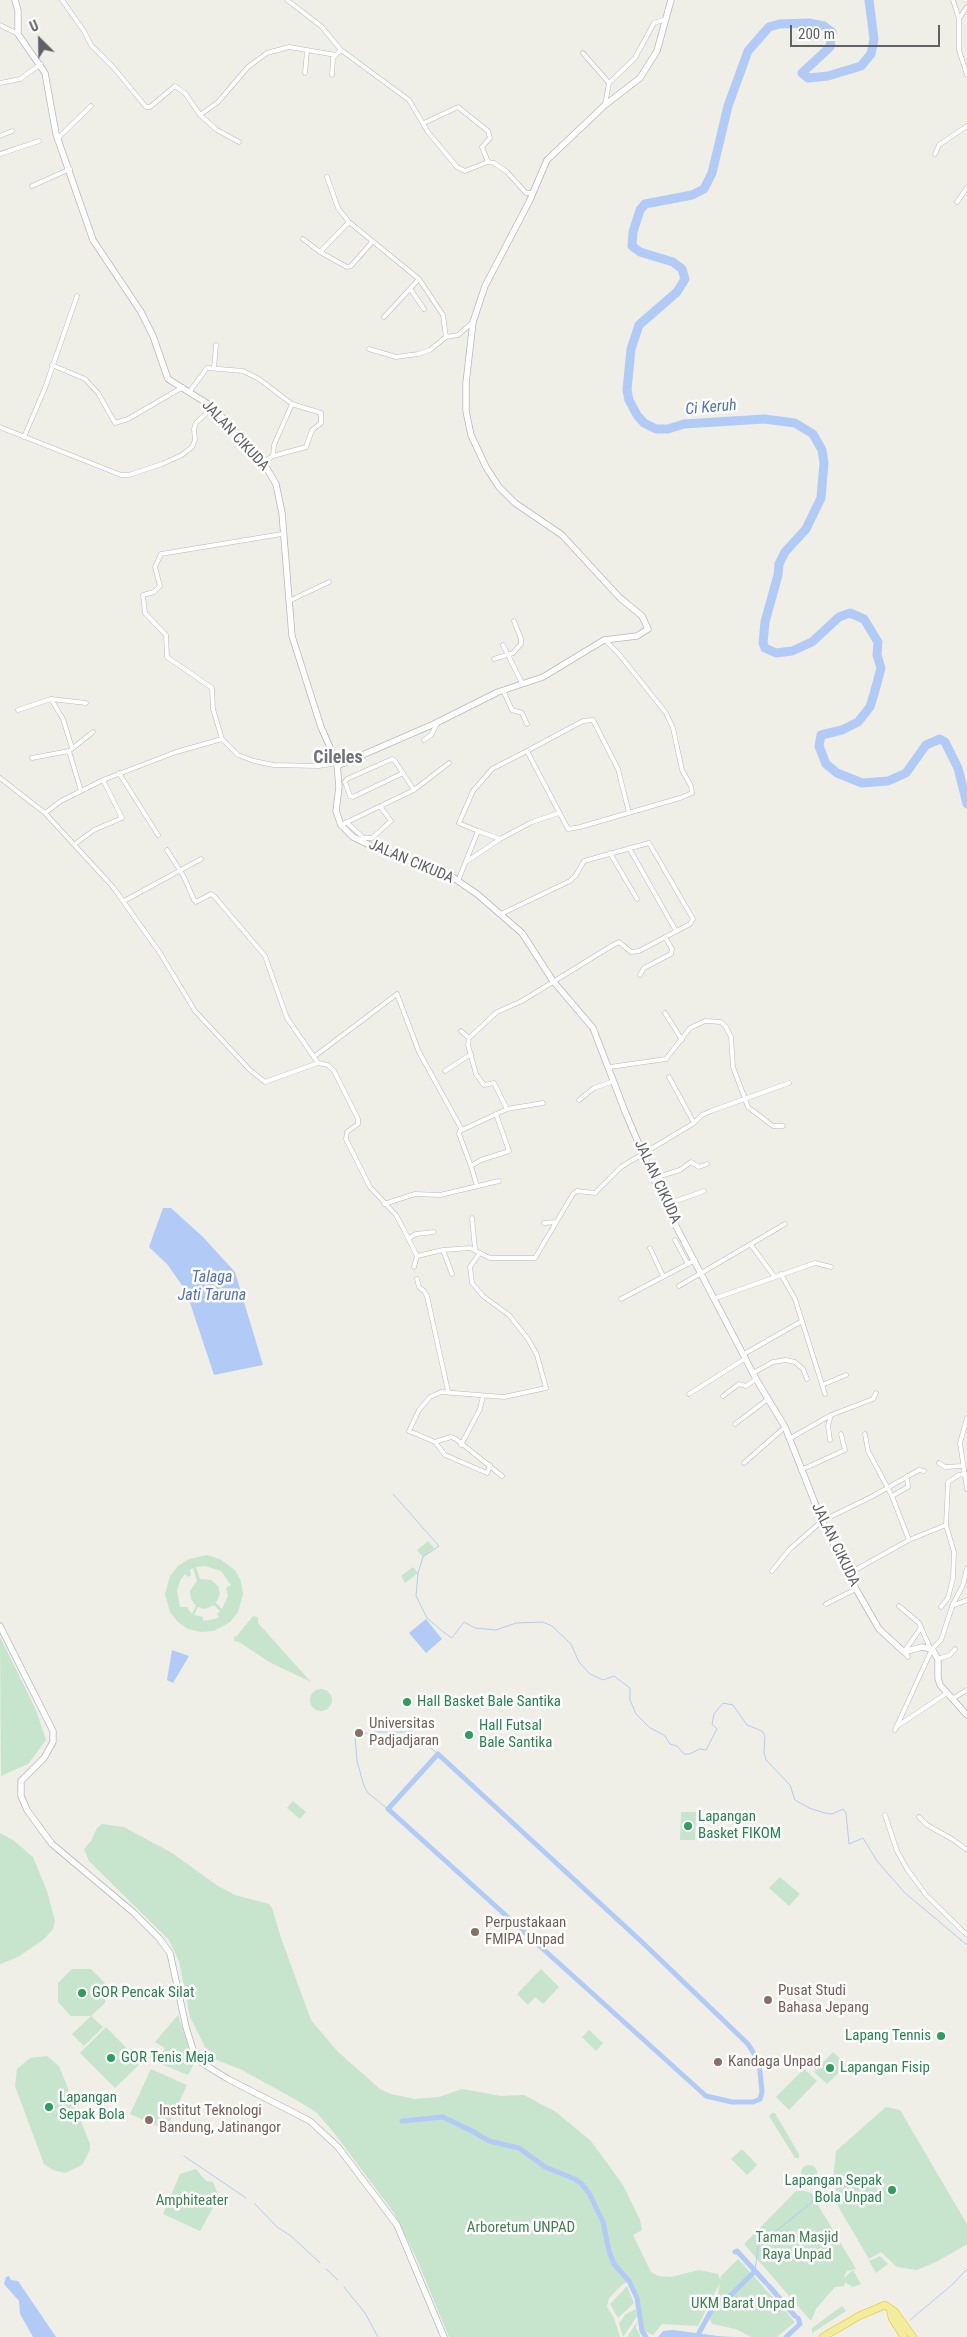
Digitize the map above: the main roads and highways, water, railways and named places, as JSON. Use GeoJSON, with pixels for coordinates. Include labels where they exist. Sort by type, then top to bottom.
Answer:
{"type":"FeatureCollection","features":[{"type":"Feature","properties":{"kind":"highway"},"geometry":{"type":"LineString","coordinates":[[823,2337],[884,2305],[896,2312],[913,2337]]}},
{"type":"Feature","properties":{"kind":"highway"},"geometry":{"type":"LineString","coordinates":[[890,2309],[892,2318],[904,2337]]}},
{"type":"Feature","properties":{"kind":"water","name":"Talaga Jati Taruna"},"geometry":{"type":"Polygon","coordinates":[[[163,1208],[171,1208],[203,1237],[235,1272],[263,1365],[214,1375],[186,1291],[167,1264],[149,1247],[163,1208]]]}},
{"type":"Feature","properties":{"kind":"water"},"geometry":{"type":"Polygon","coordinates":[[[426,1619],[442,1639],[426,1653],[409,1633],[426,1619]]]}},
{"type":"Feature","properties":{"kind":"water"},"geometry":{"type":"Polygon","coordinates":[[[172,1650],[189,1656],[173,1683],[167,1680],[172,1650]]]}},
{"type":"Feature","properties":{"kind":"water"},"geometry":{"type":"Polygon","coordinates":[[[9,2276],[11,2280],[18,2281],[56,2337],[33,2337],[20,2314],[19,2301],[4,2284],[6,2277],[9,2276]]]}},
{"type":"Feature","properties":{"kind":"water"},"geometry":{"type":"Polygon","coordinates":[[[673,2330],[733,2337],[658,2337],[663,2331],[673,2330]]]}},
{"type":"Feature","properties":{"kind":"waterway","name":"Ci Keruh"},"geometry":{"type":"LineString","coordinates":[[869,0],[874,39],[871,54],[861,66],[828,76],[808,78],[802,73],[830,47],[832,32],[824,26],[809,23],[779,24],[769,27],[748,51],[728,106],[712,173],[704,189],[692,195],[645,204],[640,210],[633,232],[632,246],[640,252],[673,262],[682,269],[685,279],[677,292],[639,325],[631,349],[627,390],[629,400],[637,415],[644,423],[656,429],[668,429],[684,424],[764,419],[795,423],[813,434],[822,450],[824,463],[821,498],[806,529],[785,552],[779,564],[778,575],[765,622],[763,643],[765,648],[776,653],[792,651],[812,642],[839,617],[850,613],[864,619],[878,642],[877,655],[881,668],[870,707],[858,722],[842,730],[821,735],[819,746],[826,764],[837,773],[862,783],[888,781],[906,773],[926,745],[940,739],[945,742],[958,768],[967,804]]}},
{"type":"Feature","properties":{"kind":"waterway"},"geometry":{"type":"LineString","coordinates":[[393,1494],[439,1546],[423,1557],[418,1573],[416,1596],[427,1618],[442,1631],[452,1638],[464,1622],[475,1628],[496,1630],[516,1623],[543,1622],[552,1626],[571,1644],[579,1662],[590,1674],[603,1680],[614,1676],[630,1688],[630,1700],[636,1714],[649,1727],[665,1736],[670,1744],[677,1746],[684,1754],[690,1754],[699,1749],[706,1750],[717,1729],[712,1724],[714,1714],[723,1703],[733,1705],[747,1725],[762,1731],[765,1736],[764,1752],[766,1760],[790,1785],[795,1800],[809,1808],[825,1813],[832,1814],[843,1809],[846,1813],[849,1844],[863,1838],[877,1861],[905,1893],[967,1945]]}},
{"type":"Feature","properties":{"kind":"waterway"},"geometry":{"type":"LineString","coordinates":[[388,1809],[368,1793],[364,1786],[357,1761],[355,1735],[376,1732],[412,1732],[438,1754]]}},
{"type":"Feature","properties":{"kind":"waterway"},"geometry":{"type":"LineString","coordinates":[[438,1754],[643,1943],[748,2044],[759,2062],[762,2092],[760,2099],[753,2102],[732,2102],[706,2096],[388,1809],[438,1754]]}},
{"type":"Feature","properties":{"kind":"waterway"},"geometry":{"type":"LineString","coordinates":[[402,2121],[443,2117],[489,2141],[519,2148],[545,2167],[575,2179],[582,2184],[589,2193],[603,2222],[609,2251],[614,2264],[629,2281],[637,2298],[642,2331],[646,2337]]}},
{"type":"Feature","properties":{"kind":"waterway"},"geometry":{"type":"LineString","coordinates":[[184,2156],[246,2198]]}},
{"type":"Feature","properties":{"kind":"waterway"},"geometry":{"type":"LineString","coordinates":[[755,2271],[758,2246],[812,2202],[811,2194]]}},
{"type":"Feature","properties":{"kind":"waterway"},"geometry":{"type":"LineString","coordinates":[[255,2204],[277,2227],[291,2236],[320,2263]]}},
{"type":"Feature","properties":{"kind":"waterway"},"geometry":{"type":"LineString","coordinates":[[758,2244],[760,2231],[764,2227]]}},
{"type":"Feature","properties":{"kind":"waterway"},"geometry":{"type":"LineString","coordinates":[[735,2252],[737,2251],[766,2283]]}},
{"type":"Feature","properties":{"kind":"waterway"},"geometry":{"type":"LineString","coordinates":[[326,2269],[338,2280]]}},
{"type":"Feature","properties":{"kind":"waterway"},"geometry":{"type":"LineString","coordinates":[[910,2320],[953,2284],[967,2269]]}},
{"type":"Feature","properties":{"kind":"waterway"},"geometry":{"type":"LineString","coordinates":[[699,2333],[716,2302],[731,2295],[755,2271]]}},
{"type":"Feature","properties":{"kind":"waterway"},"geometry":{"type":"LineString","coordinates":[[769,2286],[795,2316]]}},
{"type":"Feature","properties":{"kind":"waterway"},"geometry":{"type":"LineString","coordinates":[[344,2287],[365,2313],[378,2337]]}},
{"type":"Feature","properties":{"kind":"waterway"},"geometry":{"type":"LineString","coordinates":[[786,2337],[800,2324],[798,2318]]}},
{"type":"Feature","properties":{"kind":"place","name":"Hall Basket Bale Santika"},"geometry":{"type":"Point","coordinates":[407,1702]}},
{"type":"Feature","properties":{"kind":"place","name":"Universitas Padjadjaran"},"geometry":{"type":"Point","coordinates":[359,1733]}},
{"type":"Feature","properties":{"kind":"place","name":"Hall Futsal Bale Santika"},"geometry":{"type":"Point","coordinates":[469,1735]}},
{"type":"Feature","properties":{"kind":"place","name":"Lapangan Basket FIKOM"},"geometry":{"type":"Point","coordinates":[688,1826]}},
{"type":"Feature","properties":{"kind":"place","name":"Perpustakaan FMIPA Unpad"},"geometry":{"type":"Point","coordinates":[475,1932]}},
{"type":"Feature","properties":{"kind":"place","name":"GOR Pencak Silat"},"geometry":{"type":"Point","coordinates":[82,1993]}},
{"type":"Feature","properties":{"kind":"place","name":"Pusat Studi Bahasa Jepang"},"geometry":{"type":"Point","coordinates":[768,2000]}},
{"type":"Feature","properties":{"kind":"place","name":"Lapang Tennis"},"geometry":{"type":"Point","coordinates":[941,2036]}},
{"type":"Feature","properties":{"kind":"place","name":"GOR Tenis Meja"},"geometry":{"type":"Point","coordinates":[111,2058]}},
{"type":"Feature","properties":{"kind":"place","name":"Kandaga Unpad"},"geometry":{"type":"Point","coordinates":[718,2062]}},
{"type":"Feature","properties":{"kind":"place","name":"Lapangan Fisip"},"geometry":{"type":"Point","coordinates":[830,2068]}},
{"type":"Feature","properties":{"kind":"place","name":"Lapangan Sepak Bola"},"geometry":{"type":"Point","coordinates":[49,2107]}},
{"type":"Feature","properties":{"kind":"place","name":"Institut Teknologi Bandung, Jatinangor"},"geometry":{"type":"Point","coordinates":[149,2120]}},
{"type":"Feature","properties":{"kind":"place","name":"Lapangan Sepak Bola Unpad"},"geometry":{"type":"Point","coordinates":[892,2190]}},
{"type":"Feature","properties":{"kind":"district","name":"Cileles"},"geometry":{"type":"Point","coordinates":[338,758]}},
{"type":"Feature","properties":{"kind":"park label","name":"Amphiteater"},"geometry":{"type":"Point","coordinates":[192,2201]}},
{"type":"Feature","properties":{"kind":"park label","name":"Arboretum UNPAD"},"geometry":{"type":"Point","coordinates":[521,2228]}},
{"type":"Feature","properties":{"kind":"park label","name":"Taman Masjid Raya Unpad"},"geometry":{"type":"Point","coordinates":[797,2246]}},
{"type":"Feature","properties":{"kind":"park label","name":"UKM Barat Unpad"},"geometry":{"type":"Point","coordinates":[743,2304]}}]}
